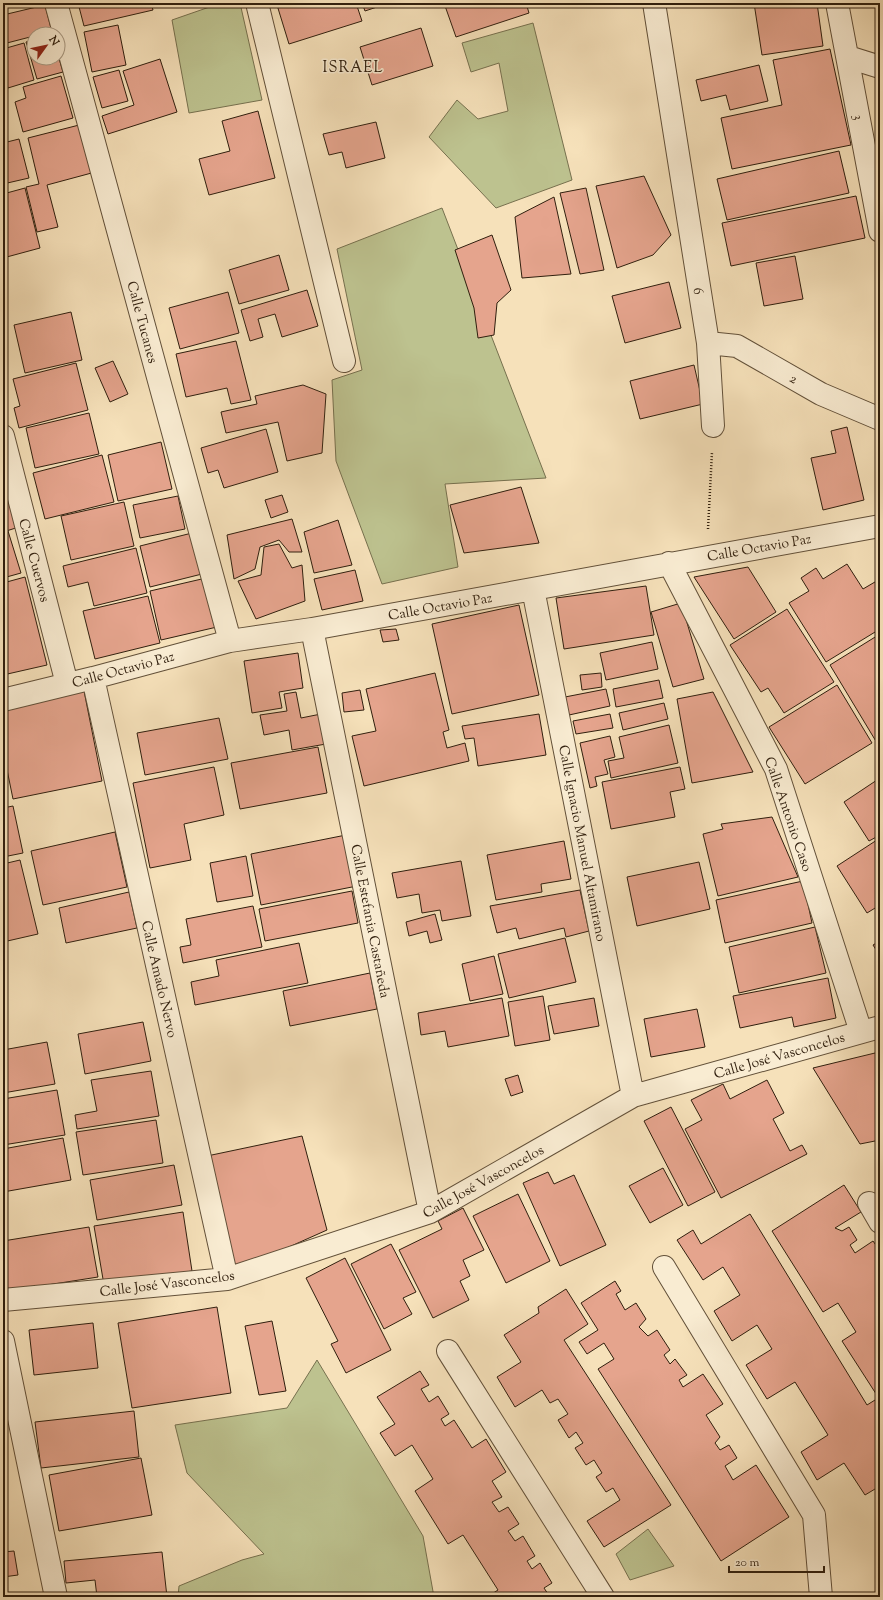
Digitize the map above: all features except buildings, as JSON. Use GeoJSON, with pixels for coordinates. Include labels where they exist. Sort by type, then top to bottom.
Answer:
{"type":"FeatureCollection","features":[{"type":"Feature","properties":{"kind":"street","name":"Calle Tucanes"},"geometry":{"type":"LineString","coordinates":[[56,3],[230,641]]}},
{"type":"Feature","properties":{"kind":"street"},"geometry":{"type":"LineString","coordinates":[[257,3],[344,360]]}},
{"type":"Feature","properties":{"kind":"street","name":"6"},"geometry":{"type":"LineString","coordinates":[[654,3],[708,343],[713,426]]}},
{"type":"Feature","properties":{"kind":"street","name":"3"},"geometry":{"type":"LineString","coordinates":[[837,3],[880,231]]}},
{"type":"Feature","properties":{"kind":"street"},"geometry":{"type":"LineString","coordinates":[[848,57],[880,67]]}},
{"type":"Feature","properties":{"kind":"street","name":"2"},"geometry":{"type":"LineString","coordinates":[[708,343],[737,346],[821,394],[880,419]]}},
{"type":"Feature","properties":{"kind":"street","name":"Calle Cuervos"},"geometry":{"type":"LineString","coordinates":[[3,436],[67,684]]}},
{"type":"Feature","properties":{"kind":"street","name":"Calle Octavio Paz"},"geometry":{"type":"LineString","coordinates":[[3,700],[93,678],[230,641],[312,629],[669,563],[878,531]]}},
{"type":"Feature","properties":{"kind":"street","name":"Calle Antonio Caso"},"geometry":{"type":"LineString","coordinates":[[669,563],[776,769],[871,1030]]}},
{"type":"Feature","properties":{"kind":"street","name":"Calle Ignacio Manuel Altamirano"},"geometry":{"type":"LineString","coordinates":[[533,589],[633,1096]]}},
{"type":"Feature","properties":{"kind":"street","name":"Calle Estefania Castañeda"},"geometry":{"type":"LineString","coordinates":[[312,629],[430,1212]]}},
{"type":"Feature","properties":{"kind":"street","name":"Calle Amado Nervo"},"geometry":{"type":"LineString","coordinates":[[93,678],[227,1279]]}},
{"type":"Feature","properties":{"kind":"street","name":"Calle José Vasconcelos"},"geometry":{"type":"LineString","coordinates":[[3,1300],[227,1279],[430,1212],[633,1096],[871,1030]]}},
{"type":"Feature","properties":{"kind":"street"},"geometry":{"type":"LineString","coordinates":[[869,1203],[880,1222]]}},
{"type":"Feature","properties":{"kind":"street"},"geometry":{"type":"LineString","coordinates":[[664,1267],[814,1516],[821,1597]]}},
{"type":"Feature","properties":{"kind":"street"},"geometry":{"type":"LineString","coordinates":[[3,1341],[56,1597]]}},
{"type":"Feature","properties":{"kind":"street"},"geometry":{"type":"LineString","coordinates":[[448,1351],[603,1597]]}},
{"type":"Feature","properties":{"kind":"path"},"geometry":{"type":"LineString","coordinates":[[708,532],[713,426]]}},
{"type":"Feature","properties":{"kind":"green space"},"geometry":{"type":"Polygon","coordinates":[[[221,3],[240,3],[262,100],[189,113],[172,20],[221,3]]]}},
{"type":"Feature","properties":{"kind":"green space"},"geometry":{"type":"Polygon","coordinates":[[[533,23],[572,180],[496,208],[429,137],[457,100],[478,119],[508,111],[499,63],[471,72],[462,43],[533,23]]]}},
{"type":"Feature","properties":{"kind":"green space"},"geometry":{"type":"Polygon","coordinates":[[[442,208],[546,478],[445,484],[458,567],[382,584],[336,461],[332,380],[362,370],[337,249],[442,208]]]}},
{"type":"Feature","properties":{"kind":"green space"},"geometry":{"type":"Polygon","coordinates":[[[317,1360],[423,1536],[434,1597],[178,1597],[179,1586],[242,1560],[264,1554],[187,1473],[175,1425],[287,1408],[317,1360]]]}},
{"type":"Feature","properties":{"kind":"green space"},"geometry":{"type":"Polygon","coordinates":[[[648,1529],[674,1566],[630,1580],[616,1554],[648,1529]]]}},
{"type":"Feature","properties":{"kind":"district","name":"ISRAEL"},"geometry":{"type":"Point","coordinates":[353,67]}}]}
